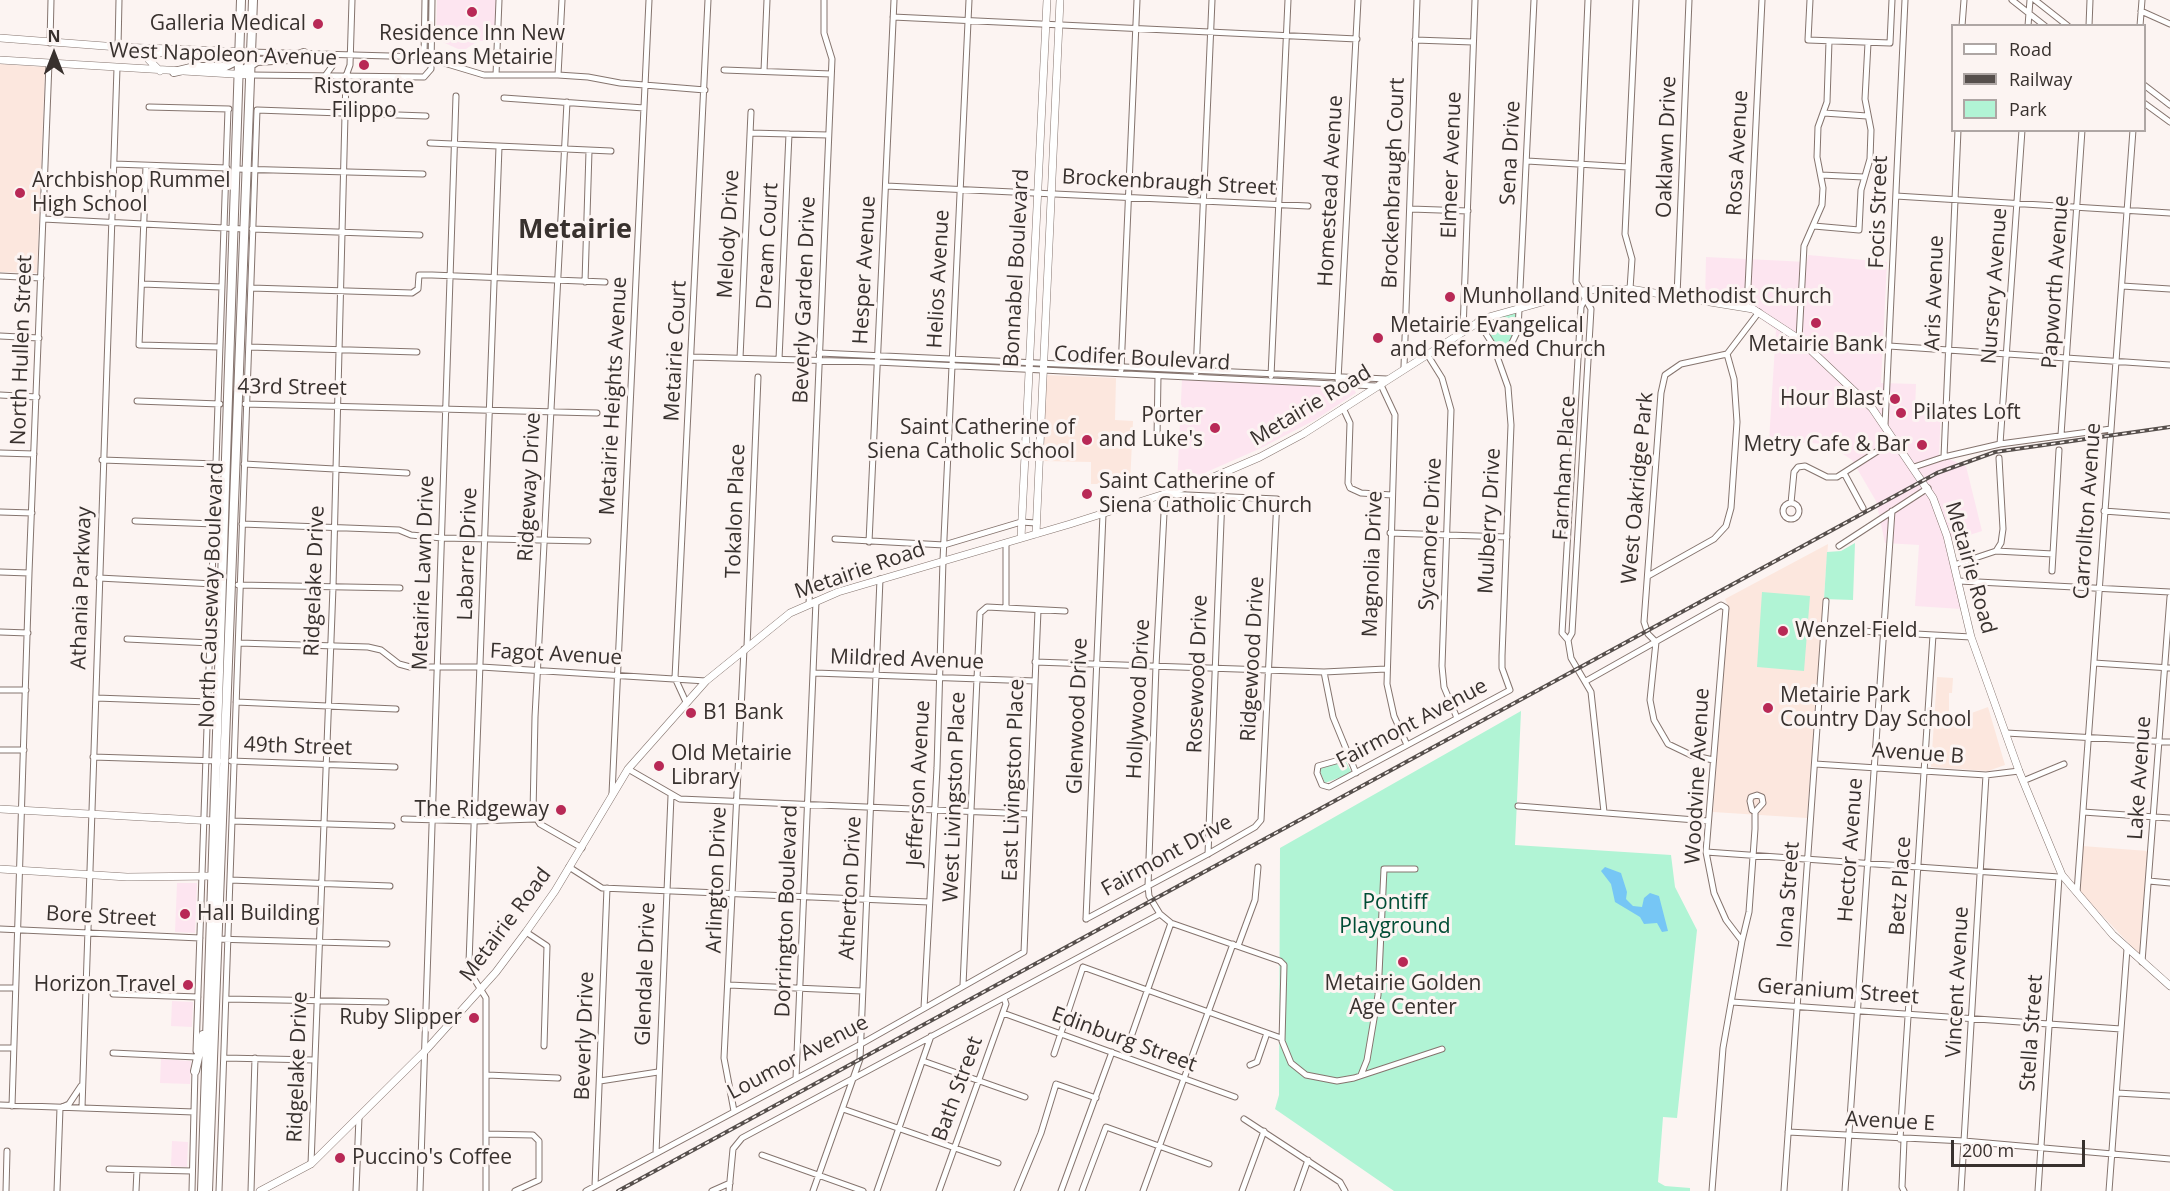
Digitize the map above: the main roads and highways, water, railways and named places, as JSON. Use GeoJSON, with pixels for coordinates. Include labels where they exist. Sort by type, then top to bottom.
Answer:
{"type":"FeatureCollection","features":[{"type":"Feature","properties":{"kind":"highway","name":"North Causeway Boulevard"},"geometry":{"type":"LineString","coordinates":[[208,1191],[207,1024],[220,866],[226,584],[233,404],[248,229],[250,52],[253,0]]}},
{"type":"Feature","properties":{"kind":"highway","name":"North Causeway Boulevard"},"geometry":{"type":"LineString","coordinates":[[233,404],[229,228],[232,109],[242,1]]}},
{"type":"Feature","properties":{"kind":"highway"},"geometry":{"type":"LineString","coordinates":[[242,1],[251,38]]}},
{"type":"Feature","properties":{"kind":"highway"},"geometry":{"type":"LineString","coordinates":[[174,72],[195,67],[224,67],[250,52]]}},
{"type":"Feature","properties":{"kind":"highway"},"geometry":{"type":"LineString","coordinates":[[237,74],[250,64],[265,59],[289,59],[308,53]]}},
{"type":"Feature","properties":{"kind":"highway","name":"North Causeway Boulevard"},"geometry":{"type":"LineString","coordinates":[[200,1191],[207,1129],[214,939],[212,877],[214,821],[224,761]]}},
{"type":"Feature","properties":{"kind":"highway"},"geometry":{"type":"LineString","coordinates":[[195,1071],[207,1024]]}},
{"type":"Feature","properties":{"kind":"highway"},"geometry":{"type":"LineString","coordinates":[[207,1129],[214,1191]]}},
{"type":"Feature","properties":{"kind":"main road","name":"Bonnabel Boulevard"},"geometry":{"type":"LineString","coordinates":[[1021,538],[1047,0]]}},
{"type":"Feature","properties":{"kind":"main road","name":"Bonnabel Boulevard"},"geometry":{"type":"LineString","coordinates":[[1036,534],[1060,0]]}},
{"type":"Feature","properties":{"kind":"main road","name":"West Napoleon Avenue"},"geometry":{"type":"LineString","coordinates":[[1,38],[201,51],[238,57]]}},
{"type":"Feature","properties":{"kind":"main road"},"geometry":{"type":"LineString","coordinates":[[160,71],[150,63],[149,60],[154,54],[195,54],[201,51]]}},
{"type":"Feature","properties":{"kind":"main road","name":"West Napoleon Avenue"},"geometry":{"type":"LineString","coordinates":[[0,60],[250,75]]}},
{"type":"Feature","properties":{"kind":"main road","name":"Metairie Road"},"geometry":{"type":"LineString","coordinates":[[260,1191],[311,1164],[426,1050],[481,989],[526,932],[582,848],[628,769],[706,681],[790,613],[813,602],[880,579],[1165,494],[1260,457],[1343,408],[1478,321],[1582,291],[1630,289],[1747,308],[1759,312],[1799,339],[1856,392],[1885,425],[1928,488],[1944,529],[1959,581],[1971,637],[2060,876],[2127,949],[2170,986]]}},
{"type":"Feature","properties":{"kind":"main road"},"geometry":{"type":"LineString","coordinates":[[0,809],[90,812],[214,821],[219,829],[221,842]]}},
{"type":"Feature","properties":{"kind":"main road"},"geometry":{"type":"LineString","coordinates":[[0,869],[212,877],[219,872],[220,866]]}},
{"type":"Feature","properties":{"kind":"water"},"geometry":{"type":"Polygon","coordinates":[[[1605,867],[1621,873],[1627,892],[1626,899],[1633,906],[1642,907],[1644,898],[1650,893],[1659,896],[1668,931],[1662,932],[1657,923],[1644,924],[1640,917],[1615,902],[1611,884],[1601,871],[1605,867]]]}},
{"type":"Feature","properties":{"kind":"railway"},"geometry":{"type":"LineString","coordinates":[[618,1191],[1937,473],[1995,452],[2170,427]]}},
{"type":"Feature","properties":{"kind":"place","name":"Residence Inn New Orleans Metairie"},"geometry":{"type":"Point","coordinates":[472,12]}},
{"type":"Feature","properties":{"kind":"place","name":"Galleria Medical"},"geometry":{"type":"Point","coordinates":[318,24]}},
{"type":"Feature","properties":{"kind":"place","name":"Ristorante Filippo"},"geometry":{"type":"Point","coordinates":[364,65]}},
{"type":"Feature","properties":{"kind":"place","name":"Archbishop Rummel High School"},"geometry":{"type":"Point","coordinates":[20,193]}},
{"type":"Feature","properties":{"kind":"place","name":"Munholland United Methodist Church"},"geometry":{"type":"Point","coordinates":[1450,297]}},
{"type":"Feature","properties":{"kind":"place","name":"Metairie Bank"},"geometry":{"type":"Point","coordinates":[1816,323]}},
{"type":"Feature","properties":{"kind":"place","name":"Metairie Evangelical and Reformed Church"},"geometry":{"type":"Point","coordinates":[1378,338]}},
{"type":"Feature","properties":{"kind":"place","name":"Hour Blast"},"geometry":{"type":"Point","coordinates":[1895,399]}},
{"type":"Feature","properties":{"kind":"place","name":"Pilates Loft"},"geometry":{"type":"Point","coordinates":[1901,413]}},
{"type":"Feature","properties":{"kind":"place","name":"Porter and Luke's"},"geometry":{"type":"Point","coordinates":[1215,428]}},
{"type":"Feature","properties":{"kind":"place","name":"Saint Catherine of Siena Catholic School"},"geometry":{"type":"Point","coordinates":[1087,440]}},
{"type":"Feature","properties":{"kind":"place","name":"Metry Cafe & Bar"},"geometry":{"type":"Point","coordinates":[1922,445]}},
{"type":"Feature","properties":{"kind":"place","name":"Saint Catherine of Siena Catholic Church"},"geometry":{"type":"Point","coordinates":[1087,494]}},
{"type":"Feature","properties":{"kind":"place","name":"Wenzel Field"},"geometry":{"type":"Point","coordinates":[1783,631]}},
{"type":"Feature","properties":{"kind":"place","name":"Metairie Park Country Day School"},"geometry":{"type":"Point","coordinates":[1768,708]}},
{"type":"Feature","properties":{"kind":"place","name":"B1 Bank"},"geometry":{"type":"Point","coordinates":[691,713]}},
{"type":"Feature","properties":{"kind":"place","name":"Old Metairie Library"},"geometry":{"type":"Point","coordinates":[659,766]}},
{"type":"Feature","properties":{"kind":"place","name":"The Ridgeway"},"geometry":{"type":"Point","coordinates":[561,810]}},
{"type":"Feature","properties":{"kind":"place","name":"Hall Building"},"geometry":{"type":"Point","coordinates":[185,914]}},
{"type":"Feature","properties":{"kind":"place","name":"Metairie Golden Age Center"},"geometry":{"type":"Point","coordinates":[1403,962]}},
{"type":"Feature","properties":{"kind":"place","name":"Horizon Travel"},"geometry":{"type":"Point","coordinates":[188,985]}},
{"type":"Feature","properties":{"kind":"place","name":"Ruby Slipper"},"geometry":{"type":"Point","coordinates":[474,1018]}},
{"type":"Feature","properties":{"kind":"place","name":"Puccino's Coffee"},"geometry":{"type":"Point","coordinates":[340,1158]}},
{"type":"Feature","properties":{"kind":"district","name":"Metairie"},"geometry":{"type":"Point","coordinates":[575,230]}},
{"type":"Feature","properties":{"kind":"park label","name":"Pontiff Playground"},"geometry":{"type":"Point","coordinates":[1395,915]}}]}
